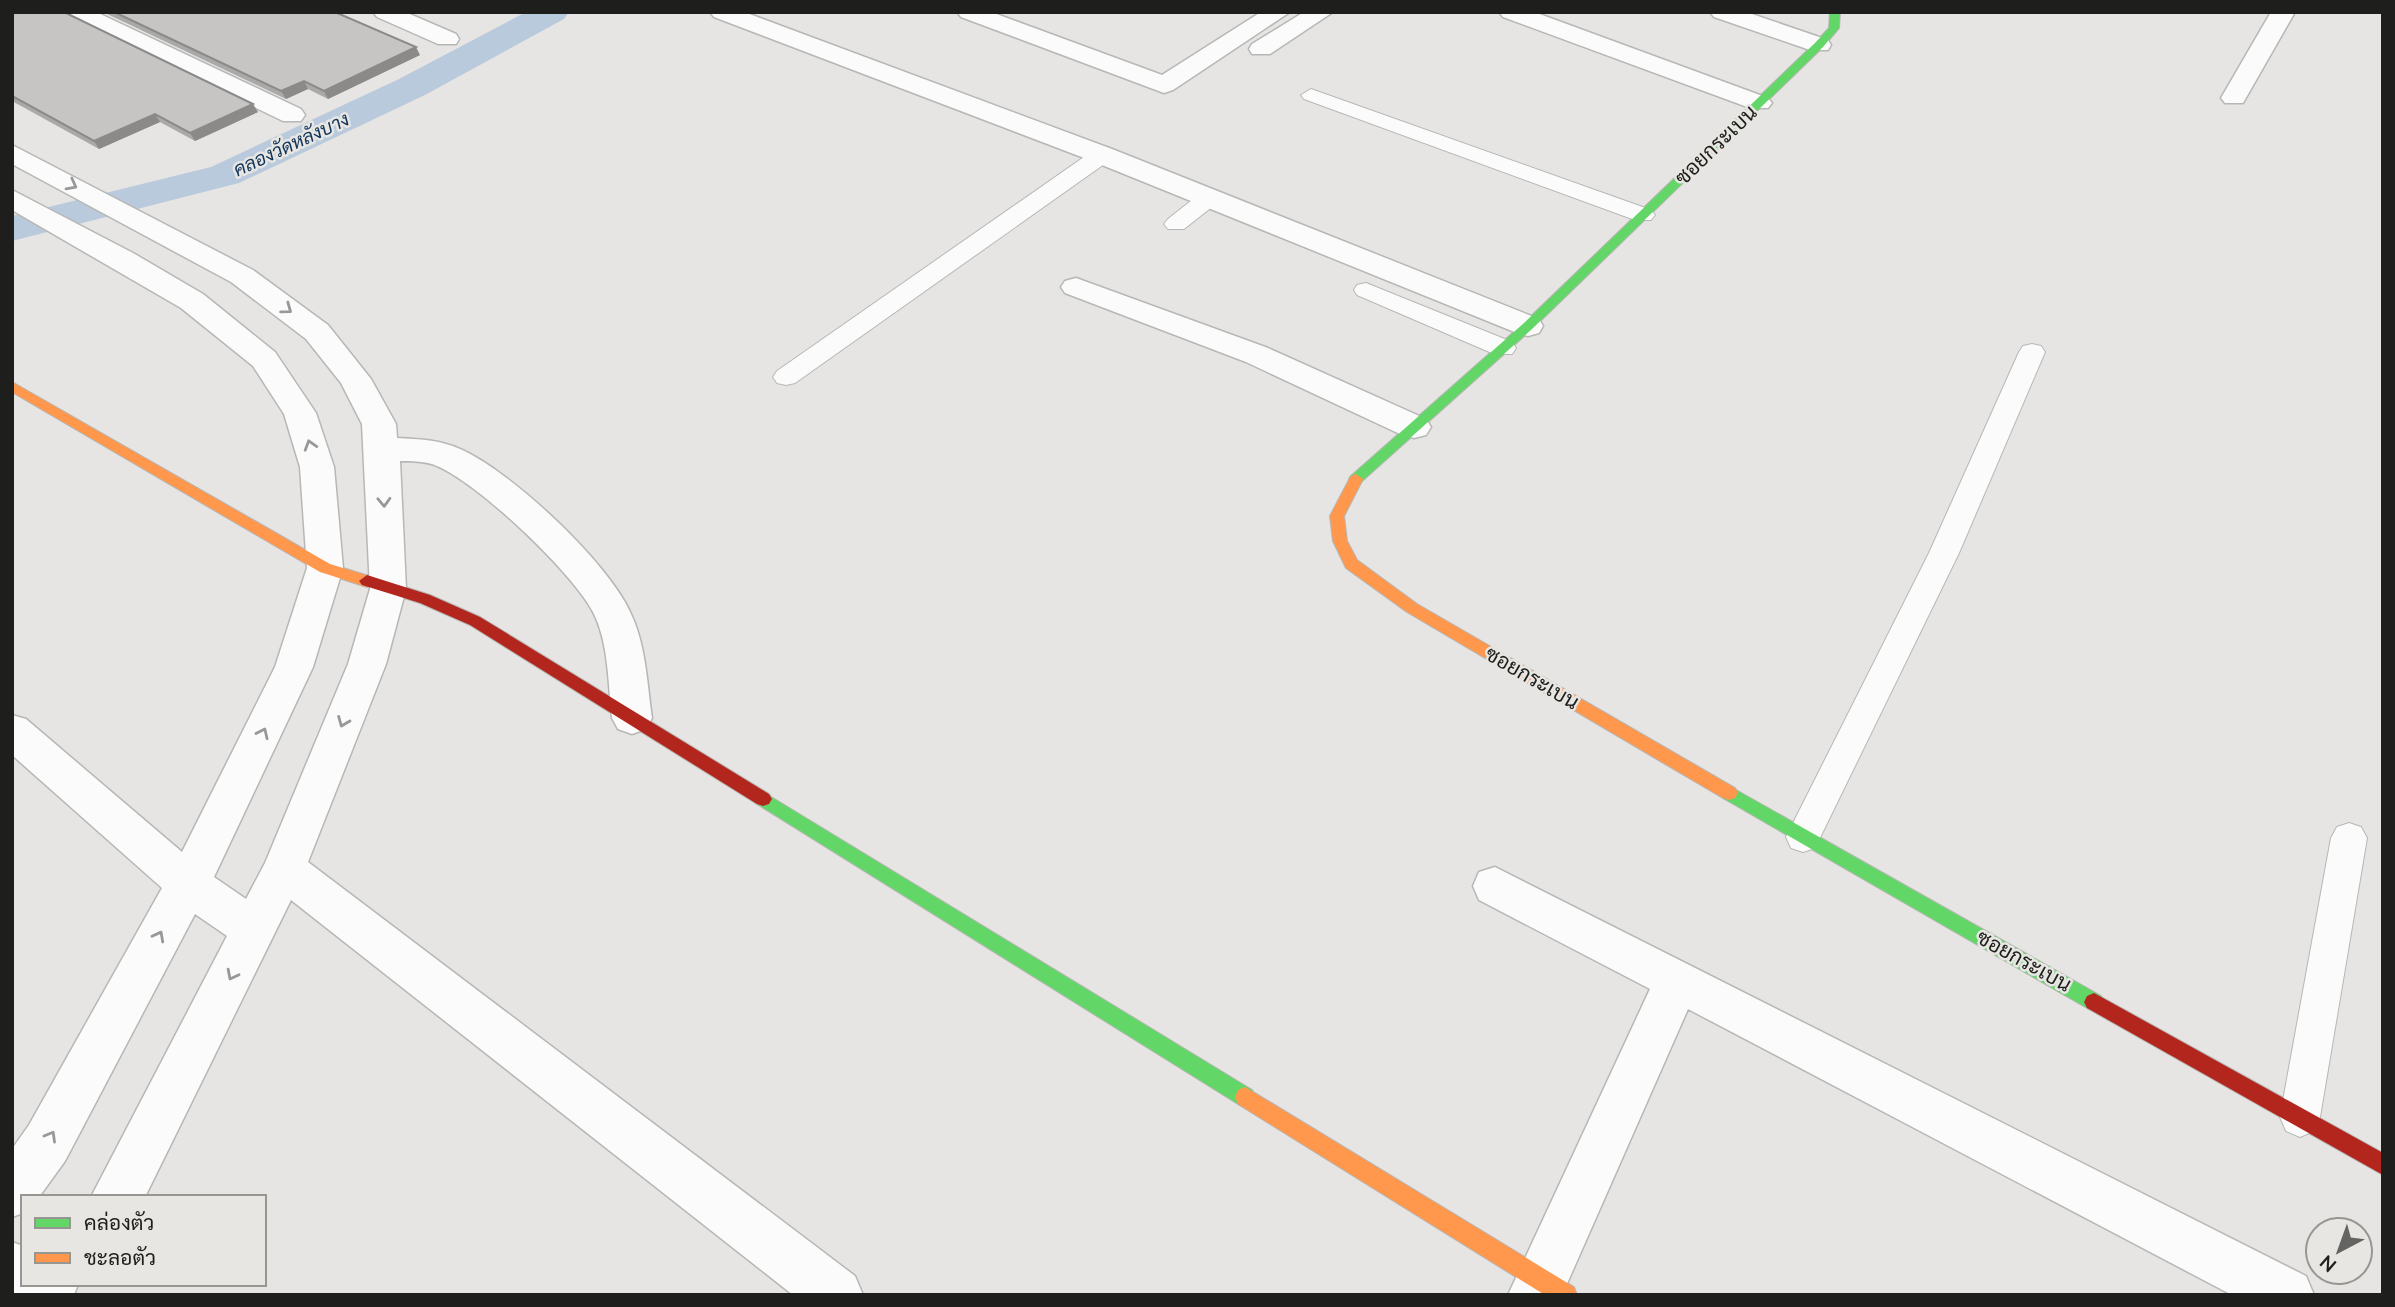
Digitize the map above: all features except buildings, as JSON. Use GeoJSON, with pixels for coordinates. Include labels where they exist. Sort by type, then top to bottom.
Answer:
{"type":"FeatureCollection","features":[{"type":"Feature","properties":{"kind":"street"},"geometry":{"type":"LineString","coordinates":[[77,12],[292,115]]}},
{"type":"Feature","properties":{"kind":"street"},"geometry":{"type":"LineString","coordinates":[[385,12],[447,39]]}},
{"type":"Feature","properties":{"kind":"street"},"geometry":{"type":"LineString","coordinates":[[722,12],[1102,155],[1528,326]]}},
{"type":"Feature","properties":{"kind":"street"},"geometry":{"type":"LineString","coordinates":[[969,12],[1164,85],[1278,12]]}},
{"type":"Feature","properties":{"kind":"street"},"geometry":{"type":"LineString","coordinates":[[1261,49],[1321,12]]}},
{"type":"Feature","properties":{"kind":"street"},"geometry":{"type":"LineString","coordinates":[[1511,12],[1759,103]]}},
{"type":"Feature","properties":{"kind":"street"},"geometry":{"type":"LineString","coordinates":[[1722,12],[1819,45]]}},
{"type":"Feature","properties":{"kind":"street","name":"ซอยกระเบน"},"geometry":{"type":"LineString","coordinates":[[1835,12],[1834,28],[1819,45],[1528,326],[1357,478],[1337,516],[1340,541],[1351,564],[1412,608],[1803,837],[2383,1165]]}},
{"type":"Feature","properties":{"kind":"street"},"geometry":{"type":"LineString","coordinates":[[2234,98],[2283,12]]}},
{"type":"Feature","properties":{"kind":"street"},"geometry":{"type":"LineString","coordinates":[[12,153],[242,276],[317,332],[355,379],[379,424],[382,449],[388,589],[367,664],[284,869],[140,1158],[117,1195]]}},
{"type":"Feature","properties":{"kind":"street"},"geometry":{"type":"LineString","coordinates":[[12,198],[123,259],[192,302],[264,359],[300,413],[317,467],[325,568],[294,667],[214,836],[47,1143],[12,1192]]}},
{"type":"Feature","properties":{"kind":"street"},"geometry":{"type":"LineString","coordinates":[[192,302],[242,276]]}},
{"type":"Feature","properties":{"kind":"street"},"geometry":{"type":"LineString","coordinates":[[1076,287],[1256,355],[1414,427]]}},
{"type":"Feature","properties":{"kind":"street"},"geometry":{"type":"LineString","coordinates":[[12,386],[325,568],[425,599],[475,621],[1548,1290],[1678,980]]}},
{"type":"Feature","properties":{"kind":"street"},"geometry":{"type":"LineString","coordinates":[[382,449],[448,456],[483,478],[592,581],[612,612],[624,659],[632,718]]}},
{"type":"Feature","properties":{"kind":"street"},"geometry":{"type":"LineString","coordinates":[[12,731],[187,883],[254,930]]}},
{"type":"Feature","properties":{"kind":"street"},"geometry":{"type":"LineString","coordinates":[[284,869],[836,1295]]}},
{"type":"Feature","properties":{"kind":"street"},"geometry":{"type":"LineString","coordinates":[[1495,886],[2287,1295]]}},
{"type":"Feature","properties":{"kind":"lane"},"geometry":{"type":"LineString","coordinates":[[1311,95],[1643,215]]}},
{"type":"Feature","properties":{"kind":"lane"},"geometry":{"type":"LineString","coordinates":[[786,377],[1102,155]]}},
{"type":"Feature","properties":{"kind":"lane"},"geometry":{"type":"LineString","coordinates":[[1176,224],[1209,198]]}},
{"type":"Feature","properties":{"kind":"lane"},"geometry":{"type":"LineString","coordinates":[[1366,290],[1503,348]]}},
{"type":"Feature","properties":{"kind":"lane"},"geometry":{"type":"LineString","coordinates":[[1803,837],[1944,552],[2032,352]]}},
{"type":"Feature","properties":{"kind":"lane"},"geometry":{"type":"LineString","coordinates":[[2300,1118],[2349,838]]}},
{"type":"Feature","properties":{"kind":"waterway","name":"คลองวัดหลังบาง"},"geometry":{"type":"LineString","coordinates":[[12,229],[225,175],[412,87],[552,12]]}},
{"type":"Feature","properties":{"kind":"traffic: fast"},"geometry":{"type":"LineString","coordinates":[[1356,479],[1528,326],[1819,45],[1834,28],[1835,12]]}},
{"type":"Feature","properties":{"kind":"traffic: fast"},"geometry":{"type":"LineString","coordinates":[[1729,793],[2094,1002]]}},
{"type":"Feature","properties":{"kind":"traffic: fast"},"geometry":{"type":"LineString","coordinates":[[763,799],[1245,1097]]}},
{"type":"Feature","properties":{"kind":"traffic: slow"},"geometry":{"type":"LineString","coordinates":[[12,386],[325,568],[367,581]]}},
{"type":"Feature","properties":{"kind":"traffic: slow"},"geometry":{"type":"LineString","coordinates":[[1356,479],[1337,516],[1340,541],[1351,564],[1412,608],[1729,793]]}},
{"type":"Feature","properties":{"kind":"traffic: slow"},"geometry":{"type":"LineString","coordinates":[[1245,1097],[1566,1295]]}},
{"type":"Feature","properties":{"kind":"traffic: jam"},"geometry":{"type":"LineString","coordinates":[[367,581],[425,599],[475,621],[763,799]]}},
{"type":"Feature","properties":{"kind":"traffic: jam"},"geometry":{"type":"LineString","coordinates":[[2094,1002],[2383,1165]]}}]}
